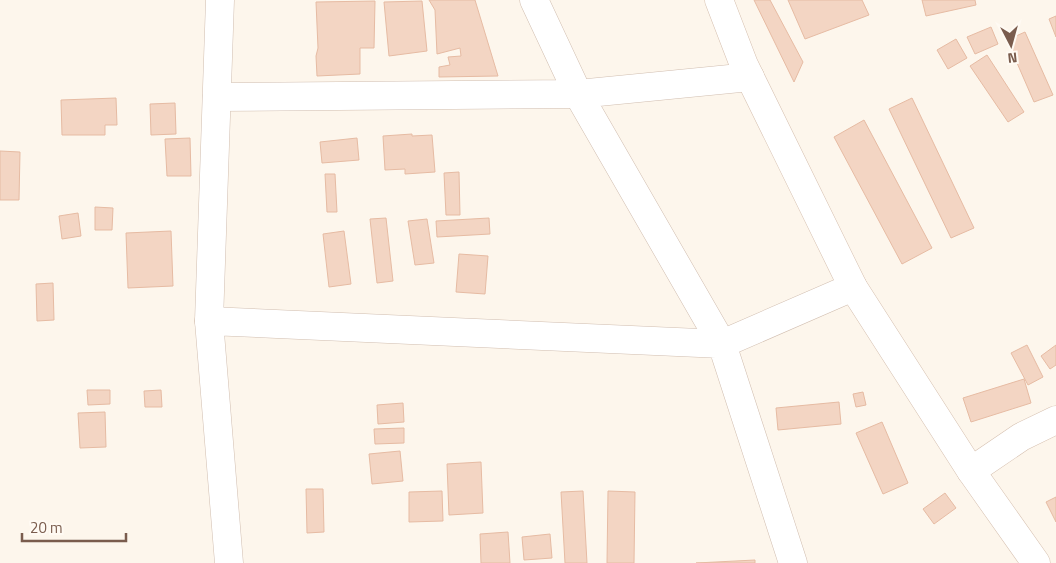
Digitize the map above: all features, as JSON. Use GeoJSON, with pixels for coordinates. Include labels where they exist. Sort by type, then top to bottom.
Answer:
{"type":"FeatureCollection","features":[{"type":"Feature","properties":{"kind":"street"},"geometry":{"type":"LineString","coordinates":[[220,0],[209,321],[229,563]]}},
{"type":"Feature","properties":{"kind":"street"},"geometry":{"type":"LineString","coordinates":[[534,0],[578,94],[722,344],[793,563]]}},
{"type":"Feature","properties":{"kind":"street"},"geometry":{"type":"LineString","coordinates":[[719,0],[744,65],[853,287],[970,471],[1036,563]]}},
{"type":"Feature","properties":{"kind":"street"},"geometry":{"type":"LineString","coordinates":[[217,97],[578,94],[750,77]]}},
{"type":"Feature","properties":{"kind":"street"},"geometry":{"type":"LineString","coordinates":[[209,321],[722,344],[853,287]]}},
{"type":"Feature","properties":{"kind":"street"},"geometry":{"type":"LineString","coordinates":[[970,471],[1021,436],[1056,420]]}},
{"type":"Feature","properties":{"kind":"building"},"geometry":{"type":"Polygon","coordinates":[[[429,0],[475,0],[498,76],[439,77],[439,67],[450,65],[448,57],[461,56],[460,48],[437,54],[435,10],[429,0]]]}},
{"type":"Feature","properties":{"kind":"building"},"geometry":{"type":"Polygon","coordinates":[[[754,0],[770,0],[803,62],[794,82],[754,0]]]}},
{"type":"Feature","properties":{"kind":"building"},"geometry":{"type":"Polygon","coordinates":[[[788,0],[862,0],[869,15],[805,39],[788,0]]]}},
{"type":"Feature","properties":{"kind":"building"},"geometry":{"type":"Polygon","coordinates":[[[922,0],[975,0],[976,5],[926,16],[922,0]]]}},
{"type":"Feature","properties":{"kind":"building"},"geometry":{"type":"Polygon","coordinates":[[[375,1],[374,48],[360,48],[360,74],[317,76],[316,2],[375,1]]]}},
{"type":"Feature","properties":{"kind":"building"},"geometry":{"type":"Polygon","coordinates":[[[422,1],[427,51],[389,56],[384,2],[422,1]]]}},
{"type":"Feature","properties":{"kind":"building"},"geometry":{"type":"Polygon","coordinates":[[[1056,16],[1056,37],[1049,19],[1056,16]]]}},
{"type":"Feature","properties":{"kind":"building"},"geometry":{"type":"Polygon","coordinates":[[[991,27],[998,44],[975,54],[967,37],[991,27]]]}},
{"type":"Feature","properties":{"kind":"building"},"geometry":{"type":"Polygon","coordinates":[[[1025,32],[1053,95],[1034,102],[1007,40],[1025,32]]]}},
{"type":"Feature","properties":{"kind":"building"},"geometry":{"type":"Polygon","coordinates":[[[956,39],[967,58],[948,69],[937,50],[956,39]]]}},
{"type":"Feature","properties":{"kind":"building"},"geometry":{"type":"Polygon","coordinates":[[[987,55],[1024,112],[1008,122],[970,66],[987,55]]]}},
{"type":"Feature","properties":{"kind":"building"},"geometry":{"type":"Polygon","coordinates":[[[116,98],[117,125],[105,125],[105,135],[62,135],[61,100],[116,98]]]}},
{"type":"Feature","properties":{"kind":"building"},"geometry":{"type":"Polygon","coordinates":[[[912,98],[974,228],[951,238],[889,109],[912,98]]]}},
{"type":"Feature","properties":{"kind":"building"},"geometry":{"type":"Polygon","coordinates":[[[175,103],[176,134],[151,135],[150,104],[175,103]]]}},
{"type":"Feature","properties":{"kind":"building"},"geometry":{"type":"Polygon","coordinates":[[[864,120],[932,248],[902,264],[834,137],[864,120]]]}},
{"type":"Feature","properties":{"kind":"building"},"geometry":{"type":"Polygon","coordinates":[[[412,134],[412,136],[432,135],[435,172],[405,174],[405,169],[385,170],[383,136],[412,134]]]}},
{"type":"Feature","properties":{"kind":"building"},"geometry":{"type":"Polygon","coordinates":[[[190,138],[191,176],[167,176],[165,139],[190,138]]]}},
{"type":"Feature","properties":{"kind":"building"},"geometry":{"type":"Polygon","coordinates":[[[357,138],[359,160],[322,163],[320,142],[357,138]]]}},
{"type":"Feature","properties":{"kind":"building"},"geometry":{"type":"Polygon","coordinates":[[[0,151],[20,152],[19,200],[0,200],[0,151]]]}},
{"type":"Feature","properties":{"kind":"building"},"geometry":{"type":"Polygon","coordinates":[[[459,172],[460,215],[446,215],[444,173],[459,172]]]}},
{"type":"Feature","properties":{"kind":"building"},"geometry":{"type":"Polygon","coordinates":[[[325,174],[335,174],[337,212],[327,212],[325,174]]]}},
{"type":"Feature","properties":{"kind":"building"},"geometry":{"type":"Polygon","coordinates":[[[95,207],[113,208],[112,230],[95,230],[95,207]]]}},
{"type":"Feature","properties":{"kind":"building"},"geometry":{"type":"Polygon","coordinates":[[[78,213],[81,236],[62,239],[59,216],[78,213]]]}},
{"type":"Feature","properties":{"kind":"building"},"geometry":{"type":"Polygon","coordinates":[[[386,218],[393,281],[377,283],[370,219],[386,218]]]}},
{"type":"Feature","properties":{"kind":"building"},"geometry":{"type":"Polygon","coordinates":[[[489,218],[490,234],[437,237],[436,221],[489,218]]]}},
{"type":"Feature","properties":{"kind":"building"},"geometry":{"type":"Polygon","coordinates":[[[427,219],[434,263],[415,265],[408,221],[427,219]]]}},
{"type":"Feature","properties":{"kind":"building"},"geometry":{"type":"Polygon","coordinates":[[[171,231],[173,286],[128,288],[126,233],[171,231]]]}},
{"type":"Feature","properties":{"kind":"building"},"geometry":{"type":"Polygon","coordinates":[[[344,231],[351,284],[329,287],[323,234],[344,231]]]}},
{"type":"Feature","properties":{"kind":"building"},"geometry":{"type":"Polygon","coordinates":[[[459,254],[488,256],[485,294],[456,292],[459,254]]]}},
{"type":"Feature","properties":{"kind":"building"},"geometry":{"type":"Polygon","coordinates":[[[53,283],[54,320],[37,321],[36,284],[53,283]]]}},
{"type":"Feature","properties":{"kind":"building"},"geometry":{"type":"Polygon","coordinates":[[[1027,345],[1043,377],[1028,385],[1011,353],[1027,345]]]}},
{"type":"Feature","properties":{"kind":"building"},"geometry":{"type":"Polygon","coordinates":[[[1056,345],[1056,365],[1050,369],[1041,356],[1056,345]]]}},
{"type":"Feature","properties":{"kind":"building"},"geometry":{"type":"Polygon","coordinates":[[[1024,379],[1031,403],[971,422],[963,398],[1024,379]]]}},
{"type":"Feature","properties":{"kind":"building"},"geometry":{"type":"Polygon","coordinates":[[[87,390],[110,390],[110,404],[88,405],[87,390]]]}},
{"type":"Feature","properties":{"kind":"building"},"geometry":{"type":"Polygon","coordinates":[[[161,390],[162,407],[145,407],[144,391],[161,390]]]}},
{"type":"Feature","properties":{"kind":"building"},"geometry":{"type":"Polygon","coordinates":[[[863,392],[866,405],[856,407],[853,394],[863,392]]]}},
{"type":"Feature","properties":{"kind":"building"},"geometry":{"type":"Polygon","coordinates":[[[839,402],[841,424],[778,430],[776,408],[839,402]]]}},
{"type":"Feature","properties":{"kind":"building"},"geometry":{"type":"Polygon","coordinates":[[[403,403],[404,422],[378,424],[377,405],[403,403]]]}},
{"type":"Feature","properties":{"kind":"building"},"geometry":{"type":"Polygon","coordinates":[[[105,412],[106,447],[80,448],[78,413],[105,412]]]}},
{"type":"Feature","properties":{"kind":"building"},"geometry":{"type":"Polygon","coordinates":[[[882,422],[908,483],[883,494],[856,433],[882,422]]]}},
{"type":"Feature","properties":{"kind":"building"},"geometry":{"type":"Polygon","coordinates":[[[404,428],[404,443],[375,444],[374,429],[404,428]]]}},
{"type":"Feature","properties":{"kind":"building"},"geometry":{"type":"Polygon","coordinates":[[[400,451],[403,481],[372,484],[369,454],[400,451]]]}},
{"type":"Feature","properties":{"kind":"building"},"geometry":{"type":"Polygon","coordinates":[[[481,462],[483,513],[449,515],[447,464],[481,462]]]}},
{"type":"Feature","properties":{"kind":"building"},"geometry":{"type":"Polygon","coordinates":[[[306,489],[323,489],[324,532],[307,533],[306,489]]]}},
{"type":"Feature","properties":{"kind":"building"},"geometry":{"type":"Polygon","coordinates":[[[442,491],[443,521],[409,522],[409,492],[442,491]]]}},
{"type":"Feature","properties":{"kind":"building"},"geometry":{"type":"Polygon","coordinates":[[[583,491],[587,563],[565,563],[561,492],[583,491]]]}},
{"type":"Feature","properties":{"kind":"building"},"geometry":{"type":"Polygon","coordinates":[[[608,491],[635,492],[634,563],[607,563],[608,491]]]}},
{"type":"Feature","properties":{"kind":"building"},"geometry":{"type":"Polygon","coordinates":[[[945,493],[956,508],[934,524],[923,509],[945,493]]]}},
{"type":"Feature","properties":{"kind":"building"},"geometry":{"type":"Polygon","coordinates":[[[1056,497],[1056,522],[1046,502],[1056,497]]]}},
{"type":"Feature","properties":{"kind":"building"},"geometry":{"type":"Polygon","coordinates":[[[508,532],[510,563],[481,563],[480,534],[508,532]]]}},
{"type":"Feature","properties":{"kind":"building"},"geometry":{"type":"Polygon","coordinates":[[[550,534],[552,558],[524,560],[522,537],[550,534]]]}},
{"type":"Feature","properties":{"kind":"building"},"geometry":{"type":"Polygon","coordinates":[[[755,560],[755,563],[696,563],[755,560]]]}}]}
